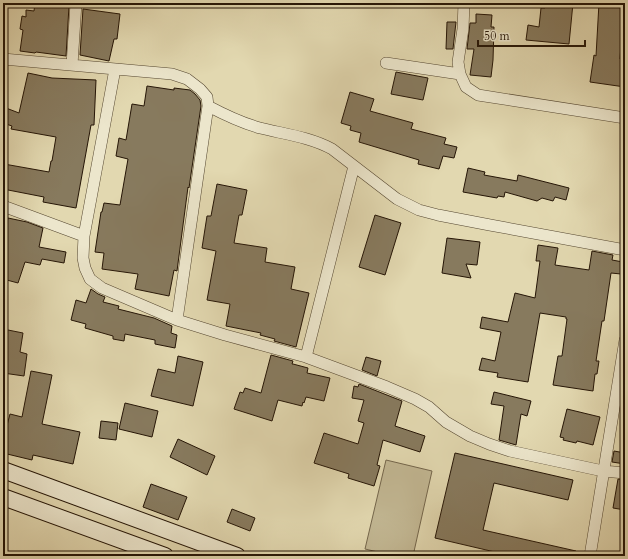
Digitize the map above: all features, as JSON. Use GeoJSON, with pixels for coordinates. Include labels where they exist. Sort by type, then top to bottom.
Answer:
{"type":"FeatureCollection","features":[{"type":"Feature","properties":{"kind":"main road"},"geometry":{"type":"LineString","coordinates":[[3,470],[237,556]]}},
{"type":"Feature","properties":{"kind":"main road"},"geometry":{"type":"LineString","coordinates":[[3,497],[165,556]]}},
{"type":"Feature","properties":{"kind":"street"},"geometry":{"type":"LineString","coordinates":[[72,65],[76,3]]}},
{"type":"Feature","properties":{"kind":"street"},"geometry":{"type":"LineString","coordinates":[[464,3],[463,29],[458,62],[460,74],[466,86],[478,95],[625,118]]}},
{"type":"Feature","properties":{"kind":"street"},"geometry":{"type":"LineString","coordinates":[[3,59],[172,74],[187,79],[200,89],[207,97],[208,106],[204,140],[177,320]]}},
{"type":"Feature","properties":{"kind":"street"},"geometry":{"type":"LineString","coordinates":[[386,63],[460,74]]}},
{"type":"Feature","properties":{"kind":"street"},"geometry":{"type":"LineString","coordinates":[[115,68],[84,236],[83,258],[85,268],[90,279],[102,288],[177,320],[306,357],[387,387],[415,399],[446,422],[470,436],[489,444],[510,451],[603,471],[625,473]]}},
{"type":"Feature","properties":{"kind":"street"},"geometry":{"type":"LineString","coordinates":[[208,106],[237,121],[323,144],[332,149],[397,199],[419,210],[438,215],[625,250]]}},
{"type":"Feature","properties":{"kind":"street"},"geometry":{"type":"LineString","coordinates":[[306,357],[354,166]]}},
{"type":"Feature","properties":{"kind":"street"},"geometry":{"type":"LineString","coordinates":[[3,206],[84,236]]}},
{"type":"Feature","properties":{"kind":"street"},"geometry":{"type":"LineString","coordinates":[[590,556],[625,340]]}},
{"type":"Feature","properties":{"kind":"shaded area"},"geometry":{"type":"Polygon","coordinates":[[[386,460],[432,471],[413,556],[395,556],[365,549],[386,460]]]}},
{"type":"Feature","properties":{"kind":"building"},"geometry":{"type":"Polygon","coordinates":[[[35,3],[51,3],[69,6],[66,56],[20,51],[23,30],[20,29],[22,16],[26,17],[26,10],[34,11],[35,3]]]}},
{"type":"Feature","properties":{"kind":"building"},"geometry":{"type":"Polygon","coordinates":[[[545,3],[573,3],[569,44],[526,40],[528,25],[539,27],[541,8],[545,8],[545,3]]]}},
{"type":"Feature","properties":{"kind":"building"},"geometry":{"type":"Polygon","coordinates":[[[599,3],[625,3],[620,59],[625,60],[625,87],[590,82],[594,55],[596,56],[599,3]]]}},
{"type":"Feature","properties":{"kind":"building"},"geometry":{"type":"Polygon","coordinates":[[[83,9],[120,14],[117,39],[114,39],[109,61],[80,55],[83,9]]]}},
{"type":"Feature","properties":{"kind":"building"},"geometry":{"type":"Polygon","coordinates":[[[476,14],[492,15],[491,27],[494,27],[491,77],[470,75],[474,49],[467,49],[470,23],[476,23],[476,14]]]}},
{"type":"Feature","properties":{"kind":"building"},"geometry":{"type":"Polygon","coordinates":[[[447,22],[456,22],[453,49],[446,49],[447,22]]]}},
{"type":"Feature","properties":{"kind":"building"},"geometry":{"type":"Polygon","coordinates":[[[396,72],[428,78],[423,100],[391,94],[396,72]]]}},
{"type":"Feature","properties":{"kind":"building"},"geometry":{"type":"Polygon","coordinates":[[[28,73],[52,78],[96,80],[94,125],[91,125],[76,208],[43,202],[44,197],[3,189],[4,164],[49,172],[52,161],[56,137],[11,129],[12,126],[3,123],[6,108],[19,113],[28,73]]]}},
{"type":"Feature","properties":{"kind":"building"},"geometry":{"type":"Polygon","coordinates":[[[147,86],[174,90],[174,88],[190,90],[200,100],[201,106],[189,188],[188,187],[177,271],[174,270],[169,296],[135,289],[138,274],[102,269],[104,253],[95,252],[101,212],[104,203],[120,205],[128,159],[116,156],[119,138],[126,140],[132,104],[144,106],[147,86]]]}},
{"type":"Feature","properties":{"kind":"building"},"geometry":{"type":"Polygon","coordinates":[[[350,92],[374,99],[370,111],[413,123],[411,129],[446,138],[444,144],[457,147],[454,158],[443,156],[439,169],[418,164],[419,160],[359,142],[361,133],[350,130],[351,126],[341,123],[350,92]]]}},
{"type":"Feature","properties":{"kind":"building"},"geometry":{"type":"Polygon","coordinates":[[[468,168],[485,172],[484,175],[517,181],[518,175],[569,188],[566,200],[555,197],[553,201],[542,198],[537,201],[505,192],[504,197],[498,196],[497,198],[463,192],[468,168]]]}},
{"type":"Feature","properties":{"kind":"building"},"geometry":{"type":"Polygon","coordinates":[[[217,184],[247,190],[242,215],[239,215],[234,243],[267,248],[265,262],[295,267],[291,289],[309,293],[296,347],[274,341],[275,339],[260,335],[261,333],[226,326],[230,304],[207,300],[216,251],[202,248],[207,216],[211,216],[217,184]]]}},
{"type":"Feature","properties":{"kind":"building"},"geometry":{"type":"Polygon","coordinates":[[[375,215],[401,223],[385,275],[359,267],[375,215]]]}},
{"type":"Feature","properties":{"kind":"building"},"geometry":{"type":"Polygon","coordinates":[[[8,218],[27,222],[43,228],[39,247],[66,252],[64,263],[42,259],[40,265],[25,262],[18,283],[3,279],[3,242],[8,218]]]}},
{"type":"Feature","properties":{"kind":"building"},"geometry":{"type":"Polygon","coordinates":[[[447,238],[480,242],[477,265],[466,264],[471,278],[442,273],[447,238]]]}},
{"type":"Feature","properties":{"kind":"building"},"geometry":{"type":"Polygon","coordinates":[[[538,245],[558,248],[555,265],[589,270],[592,251],[613,255],[612,260],[623,262],[621,274],[611,273],[604,321],[602,321],[596,361],[599,361],[597,374],[595,374],[593,391],[553,385],[558,356],[562,356],[566,317],[540,313],[528,382],[497,377],[498,373],[479,370],[482,358],[495,361],[501,332],[480,328],[482,317],[508,322],[515,293],[535,298],[540,261],[536,261],[538,245]]]}},
{"type":"Feature","properties":{"kind":"building"},"geometry":{"type":"Polygon","coordinates":[[[91,289],[105,297],[103,302],[119,306],[118,309],[154,318],[172,326],[171,333],[177,335],[175,348],[155,344],[155,340],[125,334],[124,341],[113,339],[113,336],[85,328],[86,324],[71,320],[76,300],[86,303],[91,289]]]}},
{"type":"Feature","properties":{"kind":"building"},"geometry":{"type":"Polygon","coordinates":[[[3,329],[23,333],[20,352],[27,354],[24,376],[3,373],[3,329]]]}},
{"type":"Feature","properties":{"kind":"building"},"geometry":{"type":"Polygon","coordinates":[[[271,355],[293,361],[292,364],[308,368],[307,373],[330,378],[324,401],[306,397],[302,406],[278,400],[272,421],[234,409],[240,392],[243,393],[245,388],[261,393],[271,355]]]}},
{"type":"Feature","properties":{"kind":"building"},"geometry":{"type":"Polygon","coordinates":[[[178,356],[203,362],[193,406],[151,396],[158,369],[175,373],[178,356]]]}},
{"type":"Feature","properties":{"kind":"building"},"geometry":{"type":"Polygon","coordinates":[[[366,357],[381,361],[377,376],[362,370],[366,357]]]}},
{"type":"Feature","properties":{"kind":"building"},"geometry":{"type":"Polygon","coordinates":[[[31,371],[52,375],[42,424],[80,432],[73,464],[33,455],[32,460],[3,453],[3,441],[10,414],[22,417],[31,371]]]}},
{"type":"Feature","properties":{"kind":"building"},"geometry":{"type":"Polygon","coordinates":[[[359,384],[402,401],[395,426],[425,436],[420,452],[383,440],[377,465],[380,466],[374,486],[348,478],[349,474],[314,463],[324,433],[358,444],[364,423],[358,421],[364,400],[352,398],[354,386],[358,387],[359,384]]]}},
{"type":"Feature","properties":{"kind":"building"},"geometry":{"type":"Polygon","coordinates":[[[494,392],[531,401],[527,416],[521,414],[516,445],[499,440],[504,406],[491,404],[494,392]]]}},
{"type":"Feature","properties":{"kind":"building"},"geometry":{"type":"Polygon","coordinates":[[[125,403],[158,411],[152,437],[119,429],[125,403]]]}},
{"type":"Feature","properties":{"kind":"building"},"geometry":{"type":"Polygon","coordinates":[[[567,409],[600,417],[593,445],[577,441],[576,443],[563,440],[564,438],[560,437],[567,409]]]}},
{"type":"Feature","properties":{"kind":"building"},"geometry":{"type":"Polygon","coordinates":[[[101,421],[118,423],[116,440],[99,438],[101,421]]]}},
{"type":"Feature","properties":{"kind":"building"},"geometry":{"type":"Polygon","coordinates":[[[178,439],[215,456],[207,475],[170,457],[178,439]]]}},
{"type":"Feature","properties":{"kind":"building"},"geometry":{"type":"Polygon","coordinates":[[[614,451],[625,453],[625,464],[612,462],[614,451]]]}},
{"type":"Feature","properties":{"kind":"building"},"geometry":{"type":"Polygon","coordinates":[[[455,453],[573,480],[568,500],[494,483],[483,530],[576,551],[576,556],[512,556],[435,538],[455,453]]]}},
{"type":"Feature","properties":{"kind":"building"},"geometry":{"type":"Polygon","coordinates":[[[618,479],[625,480],[625,510],[613,508],[618,479]]]}},
{"type":"Feature","properties":{"kind":"building"},"geometry":{"type":"Polygon","coordinates":[[[151,484],[187,497],[178,520],[143,507],[151,484]]]}},
{"type":"Feature","properties":{"kind":"building"},"geometry":{"type":"Polygon","coordinates":[[[232,509],[255,518],[250,531],[227,522],[232,509]]]}}]}
